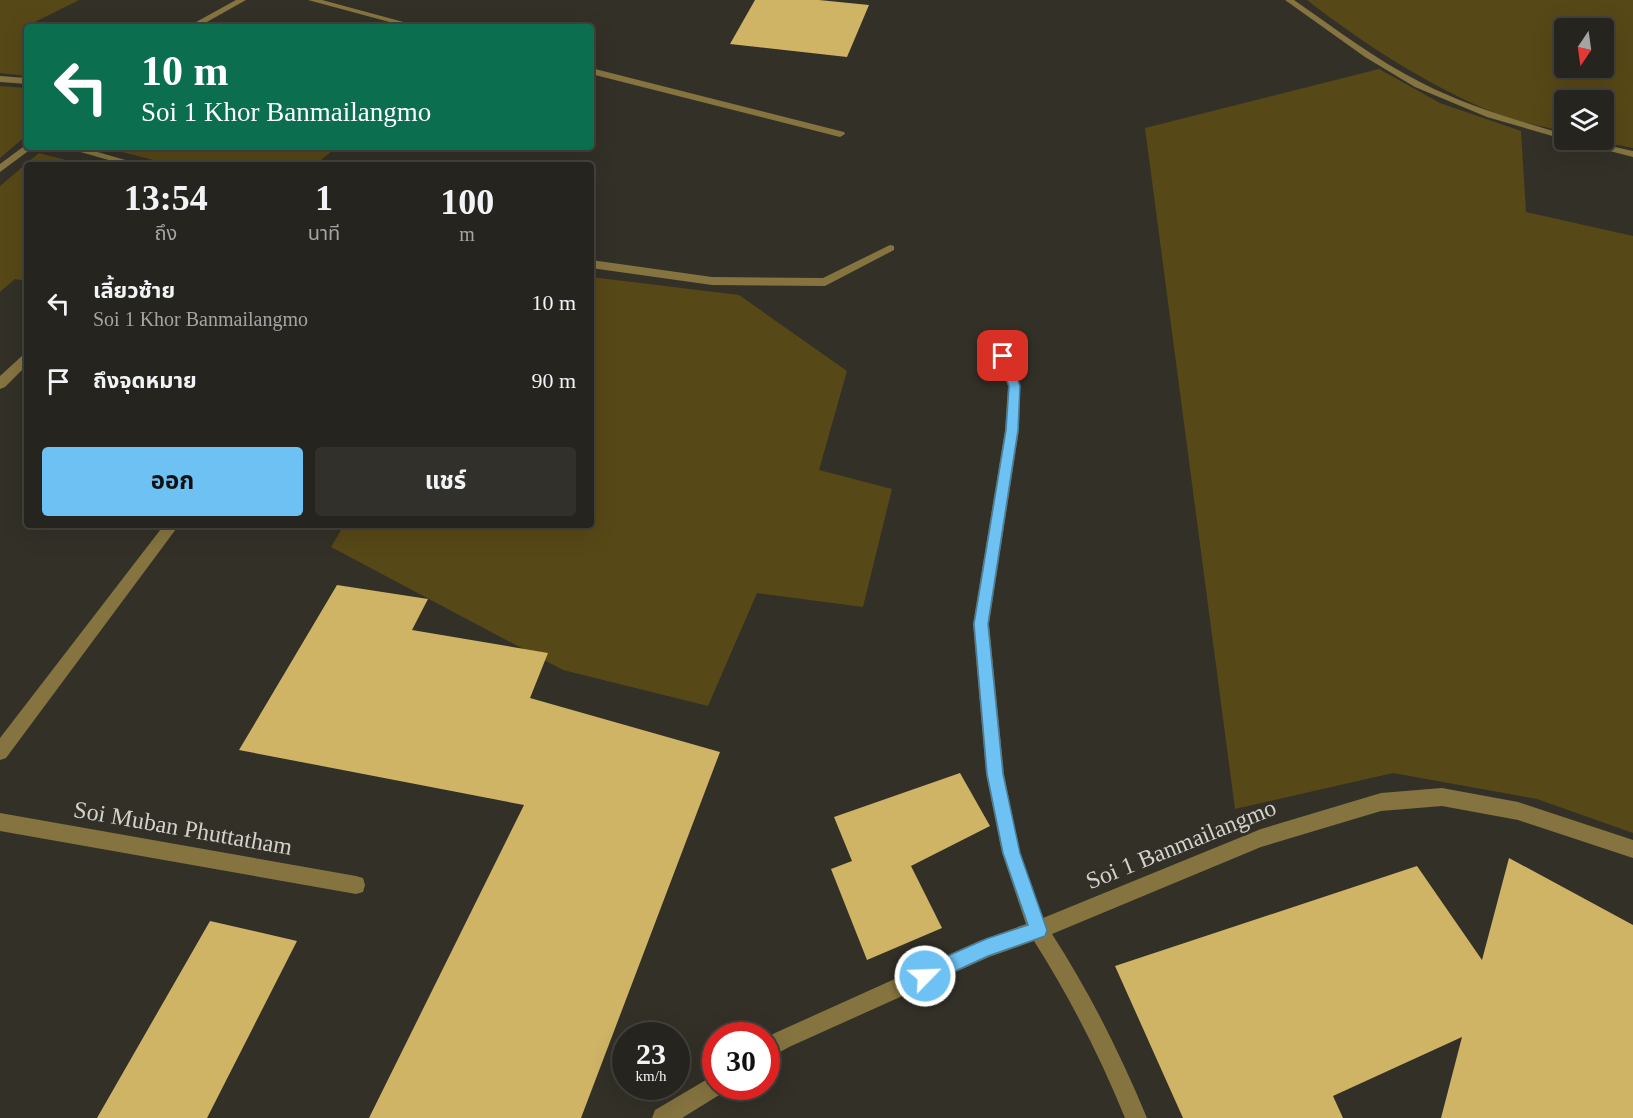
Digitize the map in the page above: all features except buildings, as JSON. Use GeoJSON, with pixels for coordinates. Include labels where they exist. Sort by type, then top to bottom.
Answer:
{"type":"FeatureCollection","features":[{"type":"Feature","properties":{"kind":"street"},"geometry":{"type":"LineString","coordinates":[[197,24],[242,0]]}},
{"type":"Feature","properties":{"kind":"street"},"geometry":{"type":"LineString","coordinates":[[312,0],[406,24]]}},
{"type":"Feature","properties":{"kind":"street"},"geometry":{"type":"LineString","coordinates":[[1289,0],[1355,48],[1419,86],[1484,114],[1554,134]]}},
{"type":"Feature","properties":{"kind":"street"},"geometry":{"type":"LineString","coordinates":[[594,72],[840,134]]}},
{"type":"Feature","properties":{"kind":"street"},"geometry":{"type":"LineString","coordinates":[[0,79],[24,81]]}},
{"type":"Feature","properties":{"kind":"street"},"geometry":{"type":"LineString","coordinates":[[0,170],[24,150]]}},
{"type":"Feature","properties":{"kind":"street"},"geometry":{"type":"LineString","coordinates":[[80,150],[126,162]]}},
{"type":"Feature","properties":{"kind":"street"},"geometry":{"type":"LineString","coordinates":[[1614,150],[1633,154]]}},
{"type":"Feature","properties":{"kind":"street"},"geometry":{"type":"LineString","coordinates":[[594,264],[712,281],[825,282],[890,248]]}},
{"type":"Feature","properties":{"kind":"street"},"geometry":{"type":"LineString","coordinates":[[1003,356],[1014,386],[1012,430],[981,624],[995,774],[1011,853],[1038,930],[1072,983],[1109,1053],[1136,1118]]}},
{"type":"Feature","properties":{"kind":"street"},"geometry":{"type":"LineString","coordinates":[[0,384],[24,361]]}},
{"type":"Feature","properties":{"kind":"street"},"geometry":{"type":"LineString","coordinates":[[0,752],[170,528]]}},
{"type":"Feature","properties":{"kind":"street","name":"Soi 1 Banmailangmo"},"geometry":{"type":"LineString","coordinates":[[780,1041],[986,948],[1038,930],[1261,838],[1381,802],[1442,797],[1507,808],[1633,849]]}},
{"type":"Feature","properties":{"kind":"street","name":"Soi Muban Phuttatham"},"geometry":{"type":"LineString","coordinates":[[0,822],[356,885]]}},
{"type":"Feature","properties":{"kind":"street"},"geometry":{"type":"LineString","coordinates":[[663,1118],[702,1093]]}},
{"type":"Feature","properties":{"kind":"shaded area"},"geometry":{"type":"Polygon","coordinates":[[[0,0],[79,0],[31,24],[24,24],[24,76],[0,73],[0,0]]]}},
{"type":"Feature","properties":{"kind":"shaded area"},"geometry":{"type":"Polygon","coordinates":[[[1307,0],[1633,0],[1633,148],[1614,144],[1614,90],[1554,90],[1554,130],[1505,117],[1472,103],[1422,77],[1375,48],[1307,0]]]}},
{"type":"Feature","properties":{"kind":"shaded area"},"geometry":{"type":"Polygon","coordinates":[[[1379,69],[1440,103],[1521,131],[1526,212],[1633,236],[1633,833],[1537,799],[1393,773],[1235,809],[1145,128],[1379,69]]]}},
{"type":"Feature","properties":{"kind":"shaded area"},"geometry":{"type":"Polygon","coordinates":[[[0,86],[24,88],[24,138],[0,158],[0,86]]]}},
{"type":"Feature","properties":{"kind":"shaded area"},"geometry":{"type":"Polygon","coordinates":[[[114,150],[333,150],[319,162],[161,162],[114,150]]]}},
{"type":"Feature","properties":{"kind":"shaded area"},"geometry":{"type":"Polygon","coordinates":[[[39,153],[74,162],[28,162],[39,153]]]}},
{"type":"Feature","properties":{"kind":"shaded area"},"geometry":{"type":"Polygon","coordinates":[[[24,166],[24,280],[15,279],[0,292],[0,186],[24,166]]]}},
{"type":"Feature","properties":{"kind":"shaded area"},"geometry":{"type":"Polygon","coordinates":[[[594,277],[739,295],[847,371],[819,470],[892,489],[863,607],[757,593],[708,706],[563,670],[331,547],[342,528],[594,528],[594,277]]]}},
{"type":"Feature","properties":{"kind":"route"},"geometry":{"type":"LineString","coordinates":[[925,976],[986,948],[1038,930],[1011,853],[995,774],[981,624],[1012,430],[1014,386],[1003,356]]}}]}
